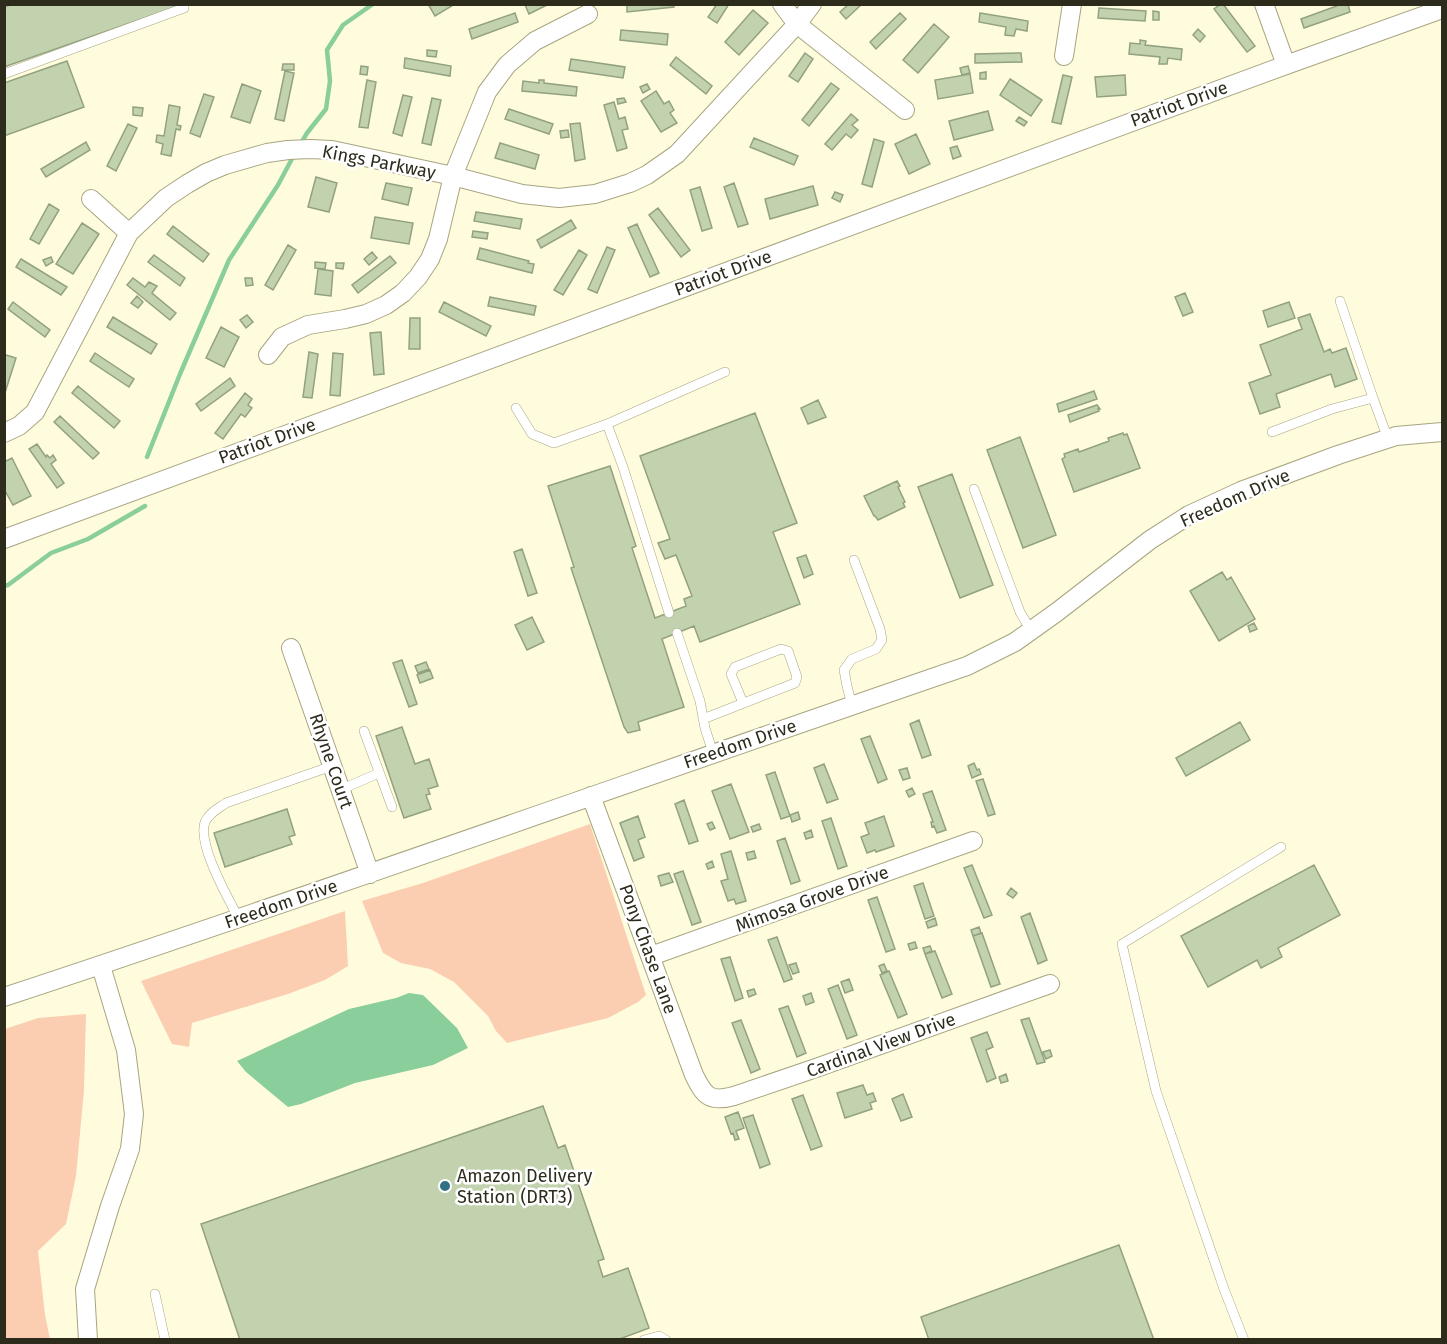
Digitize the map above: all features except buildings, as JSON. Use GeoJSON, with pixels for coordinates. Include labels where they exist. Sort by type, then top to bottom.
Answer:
{"type":"FeatureCollection","features":[{"type":"Feature","properties":{"kind":"street"},"geometry":{"type":"LineString","coordinates":[[782,4],[797,24],[905,110]]}},
{"type":"Feature","properties":{"kind":"street","name":"Kings Parkway"},"geometry":{"type":"LineString","coordinates":[[4,433],[19,426],[35,412],[129,233],[166,198],[187,184],[225,165],[267,153],[310,149],[332,150],[453,176],[522,194],[559,198],[595,194],[647,176],[677,154],[797,24],[812,4]]}},
{"type":"Feature","properties":{"kind":"street"},"geometry":{"type":"LineString","coordinates":[[1064,56],[1071,4]]}},
{"type":"Feature","properties":{"kind":"street"},"geometry":{"type":"LineString","coordinates":[[1264,4],[1286,65]]}},
{"type":"Feature","properties":{"kind":"street","name":"Patriot Drive"},"geometry":{"type":"LineString","coordinates":[[4,539],[1443,9]]}},
{"type":"Feature","properties":{"kind":"street"},"geometry":{"type":"LineString","coordinates":[[268,355],[282,337],[308,325],[366,314],[386,305],[418,277],[430,259],[438,239],[453,176],[487,92],[507,65],[535,41],[588,14]]}},
{"type":"Feature","properties":{"kind":"street"},"geometry":{"type":"LineString","coordinates":[[91,199],[129,233]]}},
{"type":"Feature","properties":{"kind":"street","name":"Freedom Drive"},"geometry":{"type":"LineString","coordinates":[[4,997],[370,874],[967,666],[1015,642],[1150,540],[1189,515],[1241,491],[1396,436],[1443,432]]}},
{"type":"Feature","properties":{"kind":"street","name":"Rhyne Court"},"geometry":{"type":"LineString","coordinates":[[291,648],[370,874]]}},
{"type":"Feature","properties":{"kind":"street","name":"Pony Chase Lane"},"geometry":{"type":"LineString","coordinates":[[591,796],[694,1075],[702,1092],[711,1098]]}},
{"type":"Feature","properties":{"kind":"street","name":"Mimosa Grove Drive"},"geometry":{"type":"LineString","coordinates":[[651,956],[973,841]]}},
{"type":"Feature","properties":{"kind":"street"},"geometry":{"type":"LineString","coordinates":[[87,1340],[85,1289],[130,1149],[134,1114],[126,1050],[101,966]]}},
{"type":"Feature","properties":{"kind":"street","name":"Cardinal View Drive"},"geometry":{"type":"LineString","coordinates":[[711,1098],[722,1100],[744,1093],[1050,984]]}},
{"type":"Feature","properties":{"kind":"lane"},"geometry":{"type":"LineString","coordinates":[[4,74],[184,8],[184,4]]}},
{"type":"Feature","properties":{"kind":"lane"},"geometry":{"type":"LineString","coordinates":[[1340,301],[1388,439]]}},
{"type":"Feature","properties":{"kind":"lane"},"geometry":{"type":"LineString","coordinates":[[516,408],[532,434],[554,443],[607,424],[725,372]]}},
{"type":"Feature","properties":{"kind":"lane"},"geometry":{"type":"LineString","coordinates":[[1272,432],[1332,409],[1373,398]]}},
{"type":"Feature","properties":{"kind":"lane"},"geometry":{"type":"LineString","coordinates":[[607,424],[669,613]]}},
{"type":"Feature","properties":{"kind":"lane"},"geometry":{"type":"LineString","coordinates":[[974,489],[1020,612],[1031,631]]}},
{"type":"Feature","properties":{"kind":"lane"},"geometry":{"type":"LineString","coordinates":[[852,706],[844,670],[852,659],[876,649],[882,640],[854,560]]}},
{"type":"Feature","properties":{"kind":"lane"},"geometry":{"type":"LineString","coordinates":[[676,633],[700,701],[714,753]]}},
{"type":"Feature","properties":{"kind":"lane"},"geometry":{"type":"LineString","coordinates":[[703,719],[795,683],[797,677],[788,651],[781,649],[735,667],[731,674],[743,703]]}},
{"type":"Feature","properties":{"kind":"lane"},"geometry":{"type":"LineString","coordinates":[[364,731],[392,807]]}},
{"type":"Feature","properties":{"kind":"lane"},"geometry":{"type":"LineString","coordinates":[[239,919],[214,871],[205,841],[205,822],[213,811],[226,803],[332,766]]}},
{"type":"Feature","properties":{"kind":"lane"},"geometry":{"type":"LineString","coordinates":[[340,790],[379,773]]}},
{"type":"Feature","properties":{"kind":"lane"},"geometry":{"type":"LineString","coordinates":[[1244,1340],[1224,1289],[1156,1091],[1122,944],[1281,847]]}},
{"type":"Feature","properties":{"kind":"lane"},"geometry":{"type":"LineString","coordinates":[[155,1294],[165,1340]]}},
{"type":"Feature","properties":{"kind":"lane"},"geometry":{"type":"LineString","coordinates":[[644,1340],[659,1336],[666,1340]]}},
{"type":"Feature","properties":{"kind":"shaded area"},"geometry":{"type":"Polygon","coordinates":[[[590,824],[646,995],[638,1002],[608,1018],[507,1043],[496,1031],[488,1016],[454,982],[430,969],[401,963],[383,953],[362,901],[423,883],[590,824]]]}},
{"type":"Feature","properties":{"kind":"shaded area"},"geometry":{"type":"Polygon","coordinates":[[[345,911],[348,966],[325,980],[288,994],[192,1023],[189,1047],[172,1044],[141,981],[345,911]]]}},
{"type":"Feature","properties":{"kind":"shaded area"},"geometry":{"type":"Polygon","coordinates":[[[409,993],[423,995],[457,1028],[468,1048],[433,1065],[355,1083],[288,1107],[246,1072],[237,1061],[349,1009],[409,993]]]}},
{"type":"Feature","properties":{"kind":"shaded area"},"geometry":{"type":"Polygon","coordinates":[[[86,1014],[84,1090],[76,1176],[66,1224],[38,1251],[50,1339],[5,1339],[5,1029],[38,1018],[86,1014]]]}},
{"type":"Feature","properties":{"kind":"waterway"},"geometry":{"type":"LineString","coordinates":[[300,145],[326,109],[330,81],[327,50],[343,25],[373,4]]}},
{"type":"Feature","properties":{"kind":"waterway"},"geometry":{"type":"LineString","coordinates":[[147,457],[229,260],[278,185],[294,155]]}},
{"type":"Feature","properties":{"kind":"waterway"},"geometry":{"type":"LineString","coordinates":[[4,586],[51,553],[88,539],[145,506]]}},
{"type":"Feature","properties":{"kind":"place","name":"Amazon Delivery Station (DRT3)"},"geometry":{"type":"Point","coordinates":[445,1186]}}]}
